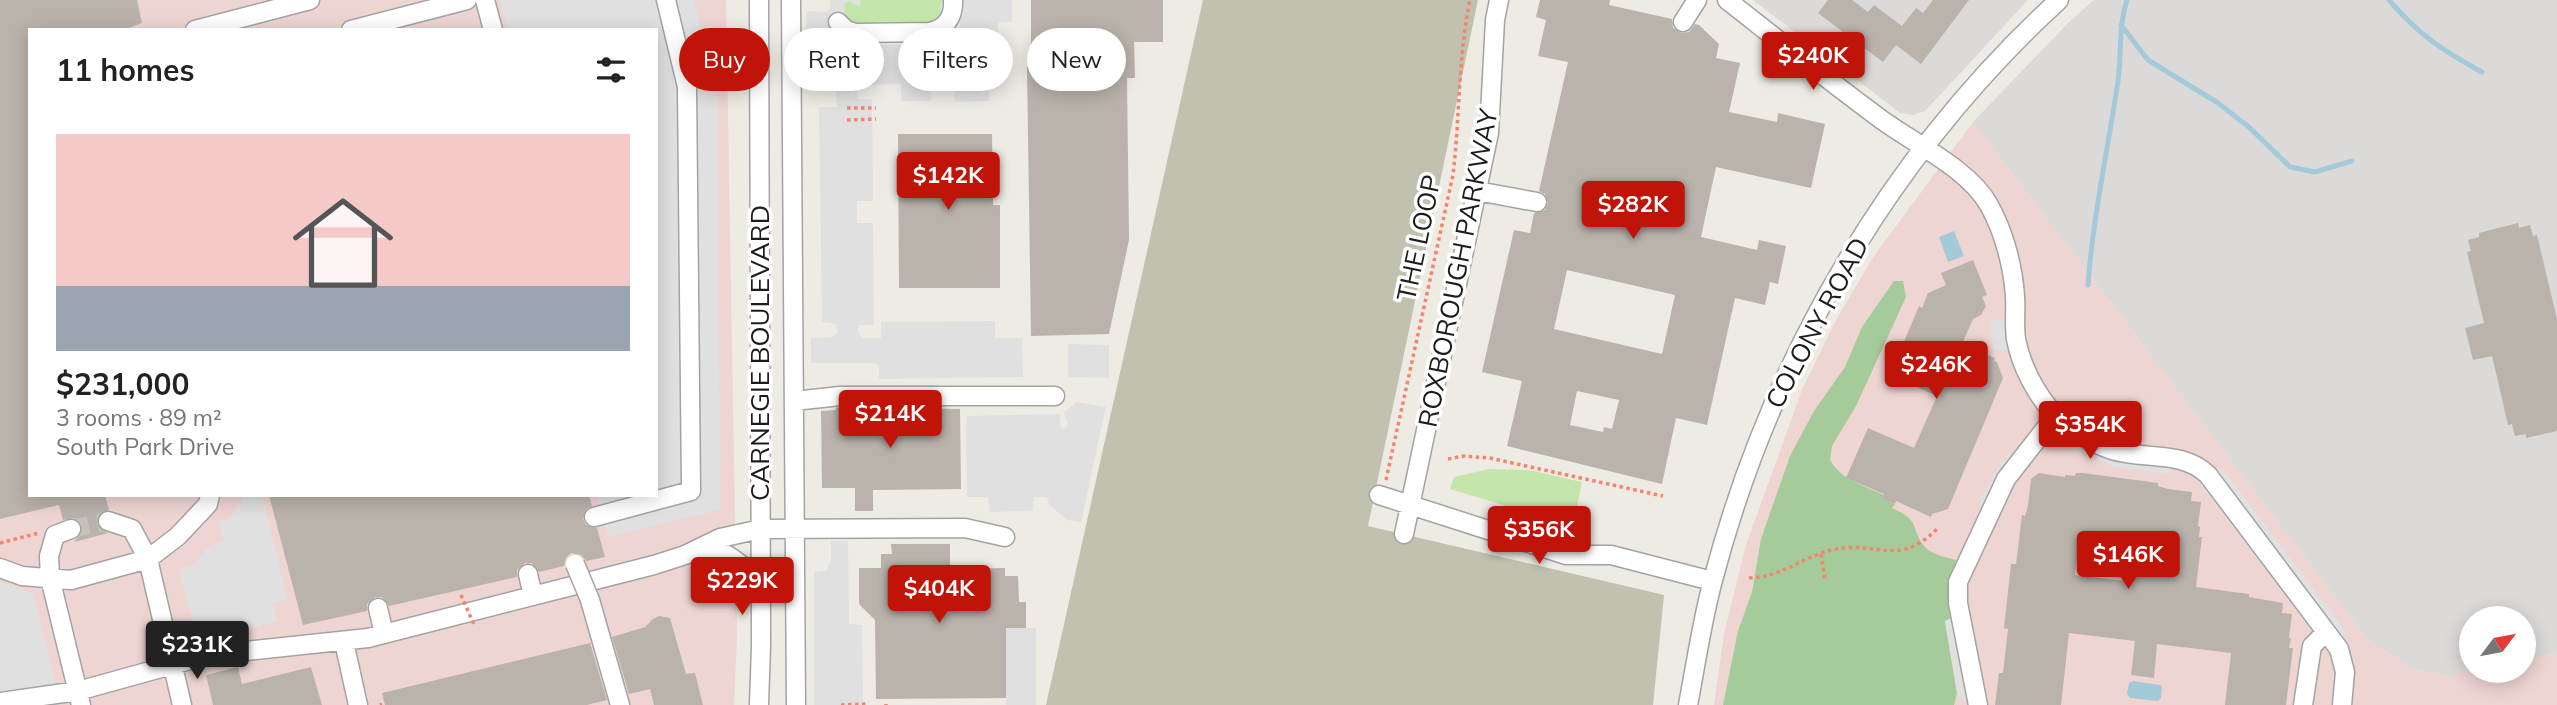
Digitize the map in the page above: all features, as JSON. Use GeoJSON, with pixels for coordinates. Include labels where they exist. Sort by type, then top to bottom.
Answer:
{"type":"FeatureCollection","features":[{"type":"Feature","properties":{"kind":"street"},"geometry":{"type":"LineString","coordinates":[[202,28],[283,3],[310,0]]}},
{"type":"Feature","properties":{"kind":"street"},"geometry":{"type":"LineString","coordinates":[[359,28],[467,0]]}},
{"type":"Feature","properties":{"kind":"street"},"geometry":{"type":"LineString","coordinates":[[485,0],[492,28]]}},
{"type":"Feature","properties":{"kind":"street"},"geometry":{"type":"LineString","coordinates":[[594,517],[691,491],[687,87],[666,0]]}},
{"type":"Feature","properties":{"kind":"street","name":"CARNEGIE BOULEVARD"},"geometry":{"type":"LineString","coordinates":[[759,0],[759,705]]}},
{"type":"Feature","properties":{"kind":"street","name":"CARNEGIE BOULEVARD"},"geometry":{"type":"LineString","coordinates":[[792,0],[796,705]]}},
{"type":"Feature","properties":{"kind":"street"},"geometry":{"type":"LineString","coordinates":[[838,22],[846,30],[856,33],[937,31],[951,18],[953,0]]}},
{"type":"Feature","properties":{"kind":"street","name":"ROXBOROUGH PARKWAY"},"geometry":{"type":"LineString","coordinates":[[1404,534],[1489,133],[1495,20],[1499,0]]}},
{"type":"Feature","properties":{"kind":"street"},"geometry":{"type":"LineString","coordinates":[[1683,22],[1697,0]]}},
{"type":"Feature","properties":{"kind":"street"},"geometry":{"type":"LineString","coordinates":[[1727,0],[1870,111],[1955,168],[1978,188],[1989,205],[2009,260],[2019,349],[2032,382],[2056,415],[2088,439],[2113,450],[2188,461],[2200,468],[2339,649],[2344,663],[2342,705]]}},
{"type":"Feature","properties":{"kind":"street","name":"COLONY ROAD"},"geometry":{"type":"LineString","coordinates":[[1688,705],[1712,581],[1734,509],[1769,412],[1808,331],[1858,242],[1923,149],[1974,87],[2059,0]]}},
{"type":"Feature","properties":{"kind":"street"},"geometry":{"type":"LineString","coordinates":[[1476,191],[1537,202]]}},
{"type":"Feature","properties":{"kind":"street"},"geometry":{"type":"LineString","coordinates":[[794,401],[840,396],[1055,396]]}},
{"type":"Feature","properties":{"kind":"street"},"geometry":{"type":"LineString","coordinates":[[1978,705],[1958,603],[1958,582],[2006,479],[2056,415]]}},
{"type":"Feature","properties":{"kind":"street"},"geometry":{"type":"LineString","coordinates":[[1382,489],[1410,504],[1566,555],[1611,555],[1712,581]]}},
{"type":"Feature","properties":{"kind":"street"},"geometry":{"type":"LineString","coordinates":[[0,568],[22,576],[71,580],[148,559],[178,536],[208,504],[210,497]]}},
{"type":"Feature","properties":{"kind":"street"},"geometry":{"type":"LineString","coordinates":[[108,521],[132,529],[148,559],[182,705]]}},
{"type":"Feature","properties":{"kind":"street"},"geometry":{"type":"LineString","coordinates":[[685,555],[720,538],[761,529],[965,528],[1005,537]]}},
{"type":"Feature","properties":{"kind":"street"},"geometry":{"type":"LineString","coordinates":[[71,529],[55,535],[48,556],[50,578],[79,698]]}},
{"type":"Feature","properties":{"kind":"street"},"geometry":{"type":"LineString","coordinates":[[0,702],[79,698],[208,655],[344,642],[384,634],[533,596],[628,580],[654,565],[702,549],[731,558],[754,578],[761,594]]}},
{"type":"Feature","properties":{"kind":"street"},"geometry":{"type":"LineString","coordinates":[[575,564],[590,600],[620,705]]}},
{"type":"Feature","properties":{"kind":"street"},"geometry":{"type":"LineString","coordinates":[[528,574],[533,596]]}},
{"type":"Feature","properties":{"kind":"street"},"geometry":{"type":"LineString","coordinates":[[378,608],[384,634]]}},
{"type":"Feature","properties":{"kind":"street"},"geometry":{"type":"LineString","coordinates":[[2303,705],[2312,646],[2326,632]]}},
{"type":"Feature","properties":{"kind":"street"},"geometry":{"type":"LineString","coordinates":[[344,642],[358,705]]}},
{"type":"Feature","properties":{"kind":"path","name":"THE LOOP"},"geometry":{"type":"LineString","coordinates":[[1382,489],[1453,174],[1458,136],[1461,59],[1470,0]]}},
{"type":"Feature","properties":{"kind":"path"},"geometry":{"type":"LineString","coordinates":[[847,108],[876,108]]}},
{"type":"Feature","properties":{"kind":"path"},"geometry":{"type":"LineString","coordinates":[[847,120],[876,119]]}},
{"type":"Feature","properties":{"kind":"path"},"geometry":{"type":"LineString","coordinates":[[1448,459],[1464,456],[1490,458],[1663,495]]}},
{"type":"Feature","properties":{"kind":"path"},"geometry":{"type":"LineString","coordinates":[[1749,578],[1779,573],[1821,553],[1851,548],[1905,550],[1918,546],[1937,528]]}},
{"type":"Feature","properties":{"kind":"path"},"geometry":{"type":"LineString","coordinates":[[0,543],[49,530]]}},
{"type":"Feature","properties":{"kind":"path"},"geometry":{"type":"LineString","coordinates":[[1821,553],[1825,579]]}},
{"type":"Feature","properties":{"kind":"path"},"geometry":{"type":"LineString","coordinates":[[458,590],[475,627]]}},
{"type":"Feature","properties":{"kind":"path"},"geometry":{"type":"LineString","coordinates":[[841,705],[868,704]]}},
{"type":"Feature","properties":{"kind":"shaded area"},"geometry":{"type":"Polygon","coordinates":[[[0,0],[726,0],[726,28],[679,28],[679,91],[728,91],[737,637],[734,705],[0,705],[0,0]]]}},
{"type":"Feature","properties":{"kind":"shaded area"},"geometry":{"type":"Polygon","coordinates":[[[500,0],[694,0],[701,28],[679,28],[679,91],[716,91],[718,99],[720,510],[608,537],[598,497],[658,497],[658,28],[507,28],[500,0]]]}},
{"type":"Feature","properties":{"kind":"shaded area"},"geometry":{"type":"Polygon","coordinates":[[[830,0],[860,0],[860,7],[849,1],[844,4],[845,19],[855,25],[929,25],[940,17],[942,0],[1012,0],[1012,22],[998,22],[998,28],[960,28],[958,23],[898,28],[898,31],[884,32],[884,28],[806,28],[807,11],[826,12],[830,8],[830,0]]]}},
{"type":"Feature","properties":{"kind":"shaded area"},"geometry":{"type":"Polygon","coordinates":[[[1203,0],[1478,0],[1368,526],[1664,595],[1653,705],[1046,705],[1203,0]]]}},
{"type":"Feature","properties":{"kind":"shaded area"},"geometry":{"type":"Polygon","coordinates":[[[1753,0],[2028,0],[1925,111],[1913,115],[1900,113],[1753,0]]]}},
{"type":"Feature","properties":{"kind":"shaded area"},"geometry":{"type":"Polygon","coordinates":[[[2094,0],[2557,0],[2557,653],[2536,657],[2536,606],[2459,606],[2459,673],[2447,675],[2414,670],[2368,640],[1973,122],[2069,22],[2094,0]]]}},
{"type":"Feature","properties":{"kind":"shaded area"},"geometry":{"type":"Polygon","coordinates":[[[884,45],[898,45],[898,84],[884,84],[884,45]]]}},
{"type":"Feature","properties":{"kind":"shaded area"},"geometry":{"type":"Polygon","coordinates":[[[835,91],[858,91],[857,99],[872,99],[873,201],[857,201],[857,223],[873,223],[874,325],[858,325],[858,333],[862,338],[881,338],[881,322],[995,321],[995,338],[1022,338],[1023,377],[879,379],[879,366],[875,363],[811,363],[811,338],[833,337],[838,332],[836,324],[822,322],[819,107],[837,107],[835,91]]]}},
{"type":"Feature","properties":{"kind":"shaded area"},"geometry":{"type":"Polygon","coordinates":[[[901,91],[932,91],[931,101],[901,101],[901,91]]]}},
{"type":"Feature","properties":{"kind":"shaded area"},"geometry":{"type":"Polygon","coordinates":[[[954,91],[989,91],[989,101],[955,102],[954,91]]]}},
{"type":"Feature","properties":{"kind":"shaded area"},"geometry":{"type":"Polygon","coordinates":[[[1973,122],[2368,640],[2414,670],[2447,675],[2459,673],[2459,683],[2536,683],[2536,657],[2557,653],[2557,705],[1714,705],[1724,634],[1746,545],[1802,390],[1836,320],[1874,256],[1973,122]]]}},
{"type":"Feature","properties":{"kind":"shaded area"},"geometry":{"type":"Polygon","coordinates":[[[2006,320],[2009,349],[1993,351],[1990,321],[2006,320]]]}},
{"type":"Feature","properties":{"kind":"shaded area"},"geometry":{"type":"Polygon","coordinates":[[[1068,344],[1109,345],[1109,378],[1068,377],[1068,344]]]}},
{"type":"Feature","properties":{"kind":"shaded area"},"geometry":{"type":"Polygon","coordinates":[[[1077,402],[1106,407],[1081,522],[1067,520],[1048,504],[1046,497],[1034,497],[1033,511],[990,512],[988,497],[967,497],[966,416],[1060,414],[1060,425],[1064,429],[1068,425],[1064,412],[1077,402]]]}},
{"type":"Feature","properties":{"kind":"shaded area"},"geometry":{"type":"Polygon","coordinates":[[[2074,441],[2115,460],[2170,468],[2170,474],[2115,467],[2070,447],[2074,441]]]}},
{"type":"Feature","properties":{"kind":"shaded area"},"geometry":{"type":"Polygon","coordinates":[[[2016,452],[1982,512],[1980,501],[1996,469],[2007,454],[2016,452]]]}},
{"type":"Feature","properties":{"kind":"shaded area"},"geometry":{"type":"Polygon","coordinates":[[[2222,468],[2347,633],[2326,649],[2201,485],[2222,468]]]}},
{"type":"Feature","properties":{"kind":"shaded area"},"geometry":{"type":"Polygon","coordinates":[[[243,497],[262,497],[287,599],[272,604],[277,621],[221,636],[216,624],[195,628],[179,570],[193,565],[209,546],[224,541],[219,522],[230,519],[243,497]]]}},
{"type":"Feature","properties":{"kind":"shaded area"},"geometry":{"type":"Polygon","coordinates":[[[831,541],[848,541],[849,624],[862,625],[863,705],[814,705],[814,572],[827,570],[831,559],[831,541]]]}},
{"type":"Feature","properties":{"kind":"shaded area"},"geometry":{"type":"Polygon","coordinates":[[[0,582],[33,594],[61,705],[0,705],[0,582]]]}},
{"type":"Feature","properties":{"kind":"shaded area"},"geometry":{"type":"Polygon","coordinates":[[[1951,618],[1966,699],[1959,700],[1945,621],[1951,618]]]}},
{"type":"Feature","properties":{"kind":"shaded area"},"geometry":{"type":"Polygon","coordinates":[[[1006,628],[1036,628],[1036,705],[1006,705],[1006,628]]]}},
{"type":"Feature","properties":{"kind":"green space"},"geometry":{"type":"Polygon","coordinates":[[[860,0],[942,0],[940,17],[929,25],[855,25],[845,19],[844,4],[849,1],[860,6],[860,0]]]}},
{"type":"Feature","properties":{"kind":"green space"},"geometry":{"type":"Polygon","coordinates":[[[1894,281],[1903,281],[1906,297],[1856,406],[1832,446],[1830,460],[1846,477],[1884,495],[1882,499],[1895,504],[1892,508],[1908,517],[1914,524],[1927,549],[1956,560],[1948,587],[1951,618],[1945,621],[1957,693],[1954,705],[1723,705],[1738,631],[1752,592],[1761,539],[1790,456],[1814,411],[1845,367],[1862,327],[1894,281]]]}},
{"type":"Feature","properties":{"kind":"green space"},"geometry":{"type":"Polygon","coordinates":[[[1489,469],[1529,470],[1582,482],[1573,526],[1450,489],[1454,477],[1489,469]]]}},
{"type":"Feature","properties":{"kind":"water"},"geometry":{"type":"Polygon","coordinates":[[[1954,231],[1964,256],[1948,262],[1939,237],[1954,231]]]}},
{"type":"Feature","properties":{"kind":"water"},"geometry":{"type":"Polygon","coordinates":[[[2133,681],[2160,685],[2161,698],[2158,701],[2130,698],[2127,694],[2129,683],[2133,681]]]}},
{"type":"Feature","properties":{"kind":"building"},"geometry":{"type":"Polygon","coordinates":[[[0,0],[137,0],[142,23],[128,28],[28,28],[28,497],[106,497],[109,510],[100,513],[97,523],[100,529],[108,533],[74,542],[82,532],[81,524],[74,518],[63,520],[59,505],[0,519],[0,0]]]}},
{"type":"Feature","properties":{"kind":"building"},"geometry":{"type":"Polygon","coordinates":[[[1031,0],[1163,0],[1163,42],[1134,42],[1135,78],[1127,78],[1129,240],[1109,334],[1031,336],[1027,91],[1126,91],[1126,28],[1031,28],[1031,0]]]}},
{"type":"Feature","properties":{"kind":"building"},"geometry":{"type":"Polygon","coordinates":[[[1540,0],[1610,0],[1609,5],[1672,19],[1673,28],[1682,33],[1689,32],[1695,24],[1699,25],[1719,44],[1716,58],[1740,63],[1729,112],[1777,122],[1778,113],[1825,124],[1811,188],[1716,167],[1701,237],[1757,250],[1759,240],[1786,246],[1778,284],[1770,282],[1765,305],[1735,298],[1707,425],[1676,418],[1662,484],[1507,446],[1522,381],[1482,372],[1514,230],[1530,233],[1534,213],[1545,210],[1548,203],[1545,194],[1539,191],[1568,62],[1538,56],[1546,20],[1536,17],[1540,0]],[[1567,270],[1554,329],[1662,354],[1675,295],[1567,270]],[[1577,391],[1570,425],[1603,432],[1604,427],[1612,429],[1619,400],[1577,391]]]}},
{"type":"Feature","properties":{"kind":"building"},"geometry":{"type":"Polygon","coordinates":[[[1828,0],[1852,0],[1868,12],[1874,5],[1902,26],[1916,8],[1923,13],[1933,0],[1969,0],[1921,64],[1896,45],[1883,62],[1818,13],[1828,0]]]}},
{"type":"Feature","properties":{"kind":"building"},"geometry":{"type":"Polygon","coordinates":[[[898,134],[992,134],[993,205],[1000,205],[1000,288],[899,288],[898,134]]]}},
{"type":"Feature","properties":{"kind":"building"},"geometry":{"type":"Polygon","coordinates":[[[2518,223],[2519,228],[2530,225],[2533,236],[2537,235],[2557,319],[2557,431],[2526,438],[2526,434],[2515,436],[2512,424],[2508,425],[2492,356],[2473,360],[2465,328],[2484,323],[2467,252],[2471,251],[2468,240],[2479,237],[2479,233],[2518,223]]]}},
{"type":"Feature","properties":{"kind":"building"},"geometry":{"type":"Polygon","coordinates":[[[1973,260],[1987,295],[1982,297],[1986,306],[1981,315],[1973,319],[1962,344],[1995,358],[2003,378],[1948,509],[1932,514],[1931,517],[1896,501],[1895,504],[1882,499],[1884,494],[1846,478],[1868,428],[1914,448],[1937,396],[1890,375],[1919,306],[1922,308],[1928,293],[1946,285],[1941,273],[1973,260]]]}},
{"type":"Feature","properties":{"kind":"building"},"geometry":{"type":"Polygon","coordinates":[[[841,407],[960,409],[961,489],[873,490],[873,511],[855,511],[855,488],[822,488],[821,411],[841,407]]]}},
{"type":"Feature","properties":{"kind":"building"},"geometry":{"type":"Polygon","coordinates":[[[2039,473],[2065,477],[2083,473],[2158,483],[2158,486],[2168,489],[2192,492],[2191,501],[2201,502],[2198,526],[2199,537],[2202,537],[2196,587],[2249,594],[2249,597],[2283,603],[2282,613],[2292,614],[2289,648],[2293,648],[2286,705],[2225,705],[2231,653],[2157,644],[2154,678],[2131,675],[2135,641],[2069,633],[2061,705],[1995,705],[1999,673],[2003,673],[2008,629],[2004,628],[2011,564],[2016,564],[2022,515],[2025,516],[2028,506],[2031,479],[2039,473]],[[2079,536],[2075,575],[2133,582],[2137,543],[2079,536]]]}},
{"type":"Feature","properties":{"kind":"building"},"geometry":{"type":"Polygon","coordinates":[[[270,497],[590,497],[592,506],[586,509],[583,519],[586,525],[597,528],[605,557],[586,561],[581,555],[571,553],[564,566],[539,572],[532,563],[525,563],[517,570],[517,577],[389,606],[382,597],[375,597],[367,604],[367,611],[303,625],[270,497]]]}},
{"type":"Feature","properties":{"kind":"building"},"geometry":{"type":"Polygon","coordinates":[[[891,544],[950,544],[950,569],[1005,568],[1005,576],[1018,576],[1019,602],[1026,602],[1026,628],[1006,628],[1006,698],[876,699],[875,620],[859,604],[859,568],[881,568],[881,554],[892,554],[891,544]]]}},
{"type":"Feature","properties":{"kind":"building"},"geometry":{"type":"Polygon","coordinates":[[[659,616],[670,618],[686,674],[695,673],[703,705],[654,705],[650,689],[629,694],[612,637],[645,627],[659,616]]]}},
{"type":"Feature","properties":{"kind":"building"},"geometry":{"type":"Polygon","coordinates":[[[590,643],[607,700],[587,705],[385,705],[382,693],[590,643]]]}},
{"type":"Feature","properties":{"kind":"building"},"geometry":{"type":"Polygon","coordinates":[[[238,667],[242,684],[311,667],[322,705],[213,705],[206,675],[238,667]]]}},
{"type":"Feature","properties":{"kind":"waterway"},"geometry":{"type":"LineString","coordinates":[[2088,285],[2097,208],[2118,81],[2122,20],[2127,0]]}},
{"type":"Feature","properties":{"kind":"waterway"},"geometry":{"type":"LineString","coordinates":[[2389,0],[2432,41],[2482,72]]}},
{"type":"Feature","properties":{"kind":"waterway"},"geometry":{"type":"LineString","coordinates":[[2121,25],[2148,60],[2218,103],[2250,128],[2290,167],[2315,172],[2352,161]]}},
{"type":"Feature","properties":{"kind":"tunnel"},"geometry":{"type":"LineString","coordinates":[[71,529],[108,521]]}}]}
